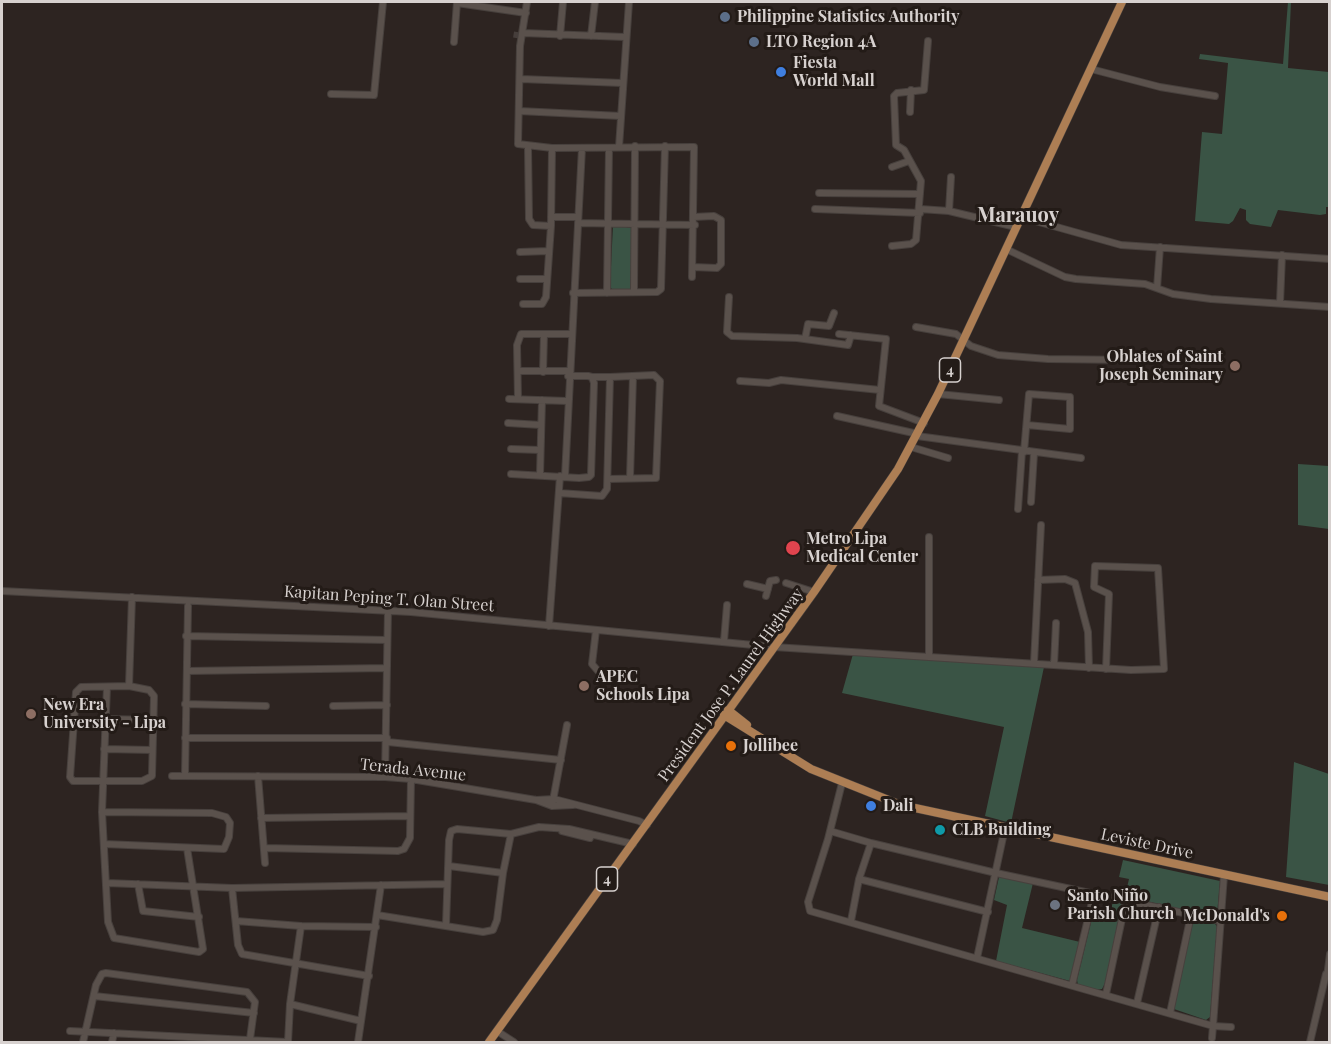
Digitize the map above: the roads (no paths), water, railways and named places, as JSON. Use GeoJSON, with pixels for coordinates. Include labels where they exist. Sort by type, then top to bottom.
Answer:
{"type":"FeatureCollection","features":[{"type":"Feature","properties":{"kind":"main road","name":"President Jose P. Laurel Highway"},"geometry":{"type":"LineString","coordinates":[[489,1042],[814,592],[911,447],[1122,2]]}},
{"type":"Feature","properties":{"kind":"main road","name":"Leviste Drive"},"geometry":{"type":"LineString","coordinates":[[726,712],[788,756],[842,783],[901,806],[1329,897]]}},
{"type":"Feature","properties":{"kind":"main road","name":"Leviste Drive"},"geometry":{"type":"LineString","coordinates":[[726,712],[776,746],[822,770],[885,796],[959,818]]}},
{"type":"Feature","properties":{"kind":"street"},"geometry":{"type":"LineString","coordinates":[[331,94],[374,95],[383,2]]}},
{"type":"Feature","properties":{"kind":"street"},"geometry":{"type":"LineString","coordinates":[[454,42],[458,2],[526,13]]}},
{"type":"Feature","properties":{"kind":"street"},"geometry":{"type":"LineString","coordinates":[[527,2],[519,35],[518,144],[528,147],[552,148],[692,145],[695,149],[692,277]]}},
{"type":"Feature","properties":{"kind":"street"},"geometry":{"type":"LineString","coordinates":[[560,36],[563,2]]}},
{"type":"Feature","properties":{"kind":"street"},"geometry":{"type":"LineString","coordinates":[[591,36],[595,2]]}},
{"type":"Feature","properties":{"kind":"street"},"geometry":{"type":"LineString","coordinates":[[620,147],[622,83],[629,2]]}},
{"type":"Feature","properties":{"kind":"street"},"geometry":{"type":"LineString","coordinates":[[519,35],[626,37]]}},
{"type":"Feature","properties":{"kind":"street"},"geometry":{"type":"LineString","coordinates":[[892,246],[914,243],[920,211],[919,174],[902,148],[895,143],[894,95],[925,88],[928,41]]}},
{"type":"Feature","properties":{"kind":"street"},"geometry":{"type":"LineString","coordinates":[[1091,69],[1160,87],[1215,96]]}},
{"type":"Feature","properties":{"kind":"street"},"geometry":{"type":"LineString","coordinates":[[520,79],[622,83]]}},
{"type":"Feature","properties":{"kind":"street"},"geometry":{"type":"LineString","coordinates":[[910,112],[911,90]]}},
{"type":"Feature","properties":{"kind":"street"},"geometry":{"type":"LineString","coordinates":[[519,111],[621,116]]}},
{"type":"Feature","properties":{"kind":"street"},"geometry":{"type":"LineString","coordinates":[[634,292],[635,146]]}},
{"type":"Feature","properties":{"kind":"street"},"geometry":{"type":"LineString","coordinates":[[573,293],[657,292],[661,289],[665,146]]}},
{"type":"Feature","properties":{"kind":"street"},"geometry":{"type":"LineString","coordinates":[[528,147],[529,219],[532,225],[551,225]]}},
{"type":"Feature","properties":{"kind":"street"},"geometry":{"type":"LineString","coordinates":[[523,304],[542,304],[544,302],[551,225],[552,148]]}},
{"type":"Feature","properties":{"kind":"street"},"geometry":{"type":"LineString","coordinates":[[549,626],[562,476],[582,148]]}},
{"type":"Feature","properties":{"kind":"street"},"geometry":{"type":"LineString","coordinates":[[607,293],[609,148]]}},
{"type":"Feature","properties":{"kind":"street"},"geometry":{"type":"LineString","coordinates":[[892,167],[909,161]]}},
{"type":"Feature","properties":{"kind":"street"},"geometry":{"type":"LineString","coordinates":[[949,211],[951,177]]}},
{"type":"Feature","properties":{"kind":"street"},"geometry":{"type":"LineString","coordinates":[[819,193],[920,194]]}},
{"type":"Feature","properties":{"kind":"street"},"geometry":{"type":"LineString","coordinates":[[814,209],[949,211],[1016,227]]}},
{"type":"Feature","properties":{"kind":"street"},"geometry":{"type":"LineString","coordinates":[[693,217],[714,216],[721,220],[721,264],[717,268],[693,267]]}},
{"type":"Feature","properties":{"kind":"street"},"geometry":{"type":"LineString","coordinates":[[551,217],[608,223],[695,225]]}},
{"type":"Feature","properties":{"kind":"street"},"geometry":{"type":"LineString","coordinates":[[1021,217],[1121,245],[1329,259]]}},
{"type":"Feature","properties":{"kind":"street"},"geometry":{"type":"LineString","coordinates":[[1156,288],[1160,246]]}},
{"type":"Feature","properties":{"kind":"street"},"geometry":{"type":"LineString","coordinates":[[1006,249],[1065,277],[1145,284],[1173,294],[1211,299],[1329,306]]}},
{"type":"Feature","properties":{"kind":"street"},"geometry":{"type":"LineString","coordinates":[[520,252],[549,251]]}},
{"type":"Feature","properties":{"kind":"street"},"geometry":{"type":"LineString","coordinates":[[1280,303],[1282,255]]}},
{"type":"Feature","properties":{"kind":"street"},"geometry":{"type":"LineString","coordinates":[[520,279],[546,279]]}},
{"type":"Feature","properties":{"kind":"street"},"geometry":{"type":"LineString","coordinates":[[729,297],[728,334],[805,339],[848,345],[851,335]]}},
{"type":"Feature","properties":{"kind":"street"},"geometry":{"type":"LineString","coordinates":[[805,339],[808,324],[829,326],[834,313]]}},
{"type":"Feature","properties":{"kind":"street"},"geometry":{"type":"LineString","coordinates":[[916,327],[956,334],[977,348],[1008,357],[1128,360]]}},
{"type":"Feature","properties":{"kind":"street"},"geometry":{"type":"LineString","coordinates":[[518,399],[518,339],[521,334],[571,334]]}},
{"type":"Feature","properties":{"kind":"street"},"geometry":{"type":"LineString","coordinates":[[543,372],[544,334]]}},
{"type":"Feature","properties":{"kind":"street"},"geometry":{"type":"LineString","coordinates":[[839,334],[886,339],[879,406],[924,423]]}},
{"type":"Feature","properties":{"kind":"street"},"geometry":{"type":"LineString","coordinates":[[518,371],[592,377],[654,375],[660,381],[657,474],[654,480],[608,478]]}},
{"type":"Feature","properties":{"kind":"street"},"geometry":{"type":"LineString","coordinates":[[630,478],[633,376]]}},
{"type":"Feature","properties":{"kind":"street"},"geometry":{"type":"LineString","coordinates":[[511,474],[589,477],[591,475],[594,389],[592,377]]}},
{"type":"Feature","properties":{"kind":"street"},"geometry":{"type":"LineString","coordinates":[[559,493],[602,495],[607,489],[610,377]]}},
{"type":"Feature","properties":{"kind":"street"},"geometry":{"type":"LineString","coordinates":[[740,381],[769,383],[781,380],[880,390]]}},
{"type":"Feature","properties":{"kind":"street"},"geometry":{"type":"LineString","coordinates":[[938,394],[999,400]]}},
{"type":"Feature","properties":{"kind":"street"},"geometry":{"type":"LineString","coordinates":[[1018,509],[1029,394],[1070,396],[1070,429],[1027,425]]}},
{"type":"Feature","properties":{"kind":"street"},"geometry":{"type":"LineString","coordinates":[[509,399],[567,401]]}},
{"type":"Feature","properties":{"kind":"street"},"geometry":{"type":"LineString","coordinates":[[540,475],[542,400]]}},
{"type":"Feature","properties":{"kind":"street"},"geometry":{"type":"LineString","coordinates":[[837,416],[917,435],[1023,452],[1081,458]]}},
{"type":"Feature","properties":{"kind":"street"},"geometry":{"type":"LineString","coordinates":[[508,423],[541,425]]}},
{"type":"Feature","properties":{"kind":"street"},"geometry":{"type":"LineString","coordinates":[[911,447],[948,458]]}},
{"type":"Feature","properties":{"kind":"street"},"geometry":{"type":"LineString","coordinates":[[511,449],[540,450]]}},
{"type":"Feature","properties":{"kind":"street"},"geometry":{"type":"LineString","coordinates":[[1031,502],[1034,453]]}},
{"type":"Feature","properties":{"kind":"street"},"geometry":{"type":"LineString","coordinates":[[1035,663],[1041,525]]}},
{"type":"Feature","properties":{"kind":"street"},"geometry":{"type":"LineString","coordinates":[[929,537],[929,657]]}},
{"type":"Feature","properties":{"kind":"street","name":"Kapitan Peping T. Olan Street"},"geometry":{"type":"LineString","coordinates":[[2,591],[388,610],[774,647],[1106,669],[1164,669],[1158,568],[1095,566],[1094,587],[1109,594],[1106,669]]}},
{"type":"Feature","properties":{"kind":"street"},"geometry":{"type":"LineString","coordinates":[[1038,580],[1065,579],[1076,583],[1088,632],[1089,668]]}},
{"type":"Feature","properties":{"kind":"street"},"geometry":{"type":"LineString","coordinates":[[747,584],[767,592],[770,581],[776,580]]}},
{"type":"Feature","properties":{"kind":"street"},"geometry":{"type":"LineString","coordinates":[[786,583],[814,592]]}},
{"type":"Feature","properties":{"kind":"street"},"geometry":{"type":"LineString","coordinates":[[129,686],[132,597]]}},
{"type":"Feature","properties":{"kind":"street"},"geometry":{"type":"LineString","coordinates":[[724,641],[727,605]]}},
{"type":"Feature","properties":{"kind":"street"},"geometry":{"type":"LineString","coordinates":[[185,776],[188,606]]}},
{"type":"Feature","properties":{"kind":"street"},"geometry":{"type":"LineString","coordinates":[[385,777],[388,740],[386,668],[388,610]]}},
{"type":"Feature","properties":{"kind":"street"},"geometry":{"type":"LineString","coordinates":[[1054,665],[1056,623]]}},
{"type":"Feature","properties":{"kind":"street"},"geometry":{"type":"LineString","coordinates":[[596,630],[592,664],[598,670]]}},
{"type":"Feature","properties":{"kind":"street"},"geometry":{"type":"LineString","coordinates":[[186,636],[387,640]]}},
{"type":"Feature","properties":{"kind":"street"},"geometry":{"type":"LineString","coordinates":[[186,671],[386,668]]}},
{"type":"Feature","properties":{"kind":"street"},"geometry":{"type":"LineString","coordinates":[[129,686],[149,690],[152,693],[153,769],[148,779],[73,781],[70,777],[76,692],[81,687],[129,686]]}},
{"type":"Feature","properties":{"kind":"street"},"geometry":{"type":"LineString","coordinates":[[107,687],[102,812],[108,922],[111,932],[118,940],[199,952],[203,949],[187,848]]}},
{"type":"Feature","properties":{"kind":"street"},"geometry":{"type":"LineString","coordinates":[[185,704],[266,706]]}},
{"type":"Feature","properties":{"kind":"street"},"geometry":{"type":"LineString","coordinates":[[333,706],[387,705]]}},
{"type":"Feature","properties":{"kind":"street"},"geometry":{"type":"LineString","coordinates":[[106,719],[152,720]]}},
{"type":"Feature","properties":{"kind":"street"},"geometry":{"type":"LineString","coordinates":[[553,803],[567,725]]}},
{"type":"Feature","properties":{"kind":"street"},"geometry":{"type":"LineString","coordinates":[[185,738],[388,740],[561,760]]}},
{"type":"Feature","properties":{"kind":"street"},"geometry":{"type":"LineString","coordinates":[[104,748],[152,750]]}},
{"type":"Feature","properties":{"kind":"street","name":"Terada Avenue"},"geometry":{"type":"LineString","coordinates":[[172,776],[411,779],[573,805],[647,825]]}},
{"type":"Feature","properties":{"kind":"street"},"geometry":{"type":"LineString","coordinates":[[258,776],[265,863]]}},
{"type":"Feature","properties":{"kind":"street"},"geometry":{"type":"LineString","coordinates":[[265,848],[398,851],[408,845],[411,838],[411,779]]}},
{"type":"Feature","properties":{"kind":"street"},"geometry":{"type":"LineString","coordinates":[[842,783],[808,907],[814,913],[851,921],[1213,1026],[1230,1027]]}},
{"type":"Feature","properties":{"kind":"street"},"geometry":{"type":"LineString","coordinates":[[102,812],[212,813],[226,817],[230,823],[229,837],[224,849],[104,844]]}},
{"type":"Feature","properties":{"kind":"street"},"geometry":{"type":"LineString","coordinates":[[261,818],[410,816]]}},
{"type":"Feature","properties":{"kind":"street"},"geometry":{"type":"LineString","coordinates":[[446,925],[449,836],[452,831],[457,829],[511,834],[539,827],[632,846]]}},
{"type":"Feature","properties":{"kind":"street"},"geometry":{"type":"LineString","coordinates":[[978,958],[1005,828]]}},
{"type":"Feature","properties":{"kind":"street"},"geometry":{"type":"LineString","coordinates":[[830,831],[996,873],[1221,921]]}},
{"type":"Feature","properties":{"kind":"street"},"geometry":{"type":"LineString","coordinates":[[378,915],[483,932],[493,930],[497,920],[511,834]]}},
{"type":"Feature","properties":{"kind":"street"},"geometry":{"type":"LineString","coordinates":[[851,921],[859,879],[871,843]]}},
{"type":"Feature","properties":{"kind":"street"},"geometry":{"type":"LineString","coordinates":[[449,866],[503,873]]}},
{"type":"Feature","properties":{"kind":"street"},"geometry":{"type":"LineString","coordinates":[[1212,1038],[1224,875]]}},
{"type":"Feature","properties":{"kind":"street"},"geometry":{"type":"LineString","coordinates":[[859,879],[988,912]]}},
{"type":"Feature","properties":{"kind":"street"},"geometry":{"type":"LineString","coordinates":[[107,883],[232,888],[447,884]]}},
{"type":"Feature","properties":{"kind":"street"},"geometry":{"type":"LineString","coordinates":[[138,884],[143,911],[199,917]]}},
{"type":"Feature","properties":{"kind":"street"},"geometry":{"type":"LineString","coordinates":[[358,1042],[381,885]]}},
{"type":"Feature","properties":{"kind":"street"},"geometry":{"type":"LineString","coordinates":[[232,888],[238,945],[242,954],[369,976]]}},
{"type":"Feature","properties":{"kind":"street"},"geometry":{"type":"LineString","coordinates":[[1072,985],[1094,894]]}},
{"type":"Feature","properties":{"kind":"street"},"geometry":{"type":"LineString","coordinates":[[1106,994],[1126,900]]}},
{"type":"Feature","properties":{"kind":"street"},"geometry":{"type":"LineString","coordinates":[[1137,1003],[1159,907]]}},
{"type":"Feature","properties":{"kind":"street"},"geometry":{"type":"LineString","coordinates":[[1170,1013],[1191,915]]}},
{"type":"Feature","properties":{"kind":"street"},"geometry":{"type":"LineString","coordinates":[[237,921],[301,926],[376,927]]}},
{"type":"Feature","properties":{"kind":"street"},"geometry":{"type":"LineString","coordinates":[[70,1031],[250,1038],[288,1042],[290,1004],[301,926]]}},
{"type":"Feature","properties":{"kind":"street"},"geometry":{"type":"LineString","coordinates":[[1310,1042],[1328,976],[1329,954]]}},
{"type":"Feature","properties":{"kind":"street"},"geometry":{"type":"LineString","coordinates":[[83,1042],[102,974],[123,974],[248,992],[254,997],[250,1038]]}},
{"type":"Feature","properties":{"kind":"street"},"geometry":{"type":"LineString","coordinates":[[94,996],[254,1013]]}},
{"type":"Feature","properties":{"kind":"street"},"geometry":{"type":"LineString","coordinates":[[290,1004],[361,1021]]}},
{"type":"Feature","properties":{"kind":"street"},"geometry":{"type":"LineString","coordinates":[[497,1030],[514,1042]]}},
{"type":"Feature","properties":{"kind":"street"},"geometry":{"type":"LineString","coordinates":[[112,1042],[114,1033]]}},
{"type":"Feature","properties":{"kind":"tunnel"},"geometry":{"type":"LineString","coordinates":[[516,38],[517,32]]}},
{"type":"Feature","properties":{"kind":"place","name":"Philippine Statistics Authority"},"geometry":{"type":"Point","coordinates":[725,17]}},
{"type":"Feature","properties":{"kind":"place","name":"LTO Region 4A"},"geometry":{"type":"Point","coordinates":[754,42]}},
{"type":"Feature","properties":{"kind":"place","name":"Fiesta World Mall"},"geometry":{"type":"Point","coordinates":[781,72]}},
{"type":"Feature","properties":{"kind":"place","name":"Oblates of Saint Joseph Seminary"},"geometry":{"type":"Point","coordinates":[1235,366]}},
{"type":"Feature","properties":{"kind":"place","name":"Metro Lipa Medical Center"},"geometry":{"type":"Point","coordinates":[793,548]}},
{"type":"Feature","properties":{"kind":"place","name":"APEC Schools Lipa"},"geometry":{"type":"Point","coordinates":[584,686]}},
{"type":"Feature","properties":{"kind":"place","name":"New Era University - Lipa"},"geometry":{"type":"Point","coordinates":[31,714]}},
{"type":"Feature","properties":{"kind":"place","name":"Jollibee"},"geometry":{"type":"Point","coordinates":[731,746]}},
{"type":"Feature","properties":{"kind":"place","name":"Dali"},"geometry":{"type":"Point","coordinates":[871,806]}},
{"type":"Feature","properties":{"kind":"place","name":"CLB Building"},"geometry":{"type":"Point","coordinates":[940,830]}},
{"type":"Feature","properties":{"kind":"place","name":"Santo Niño Parish Church"},"geometry":{"type":"Point","coordinates":[1055,905]}},
{"type":"Feature","properties":{"kind":"place","name":"McDonald's"},"geometry":{"type":"Point","coordinates":[1282,916]}},
{"type":"Feature","properties":{"kind":"district","name":"Marauoy"},"geometry":{"type":"Point","coordinates":[1018,216]}}]}
